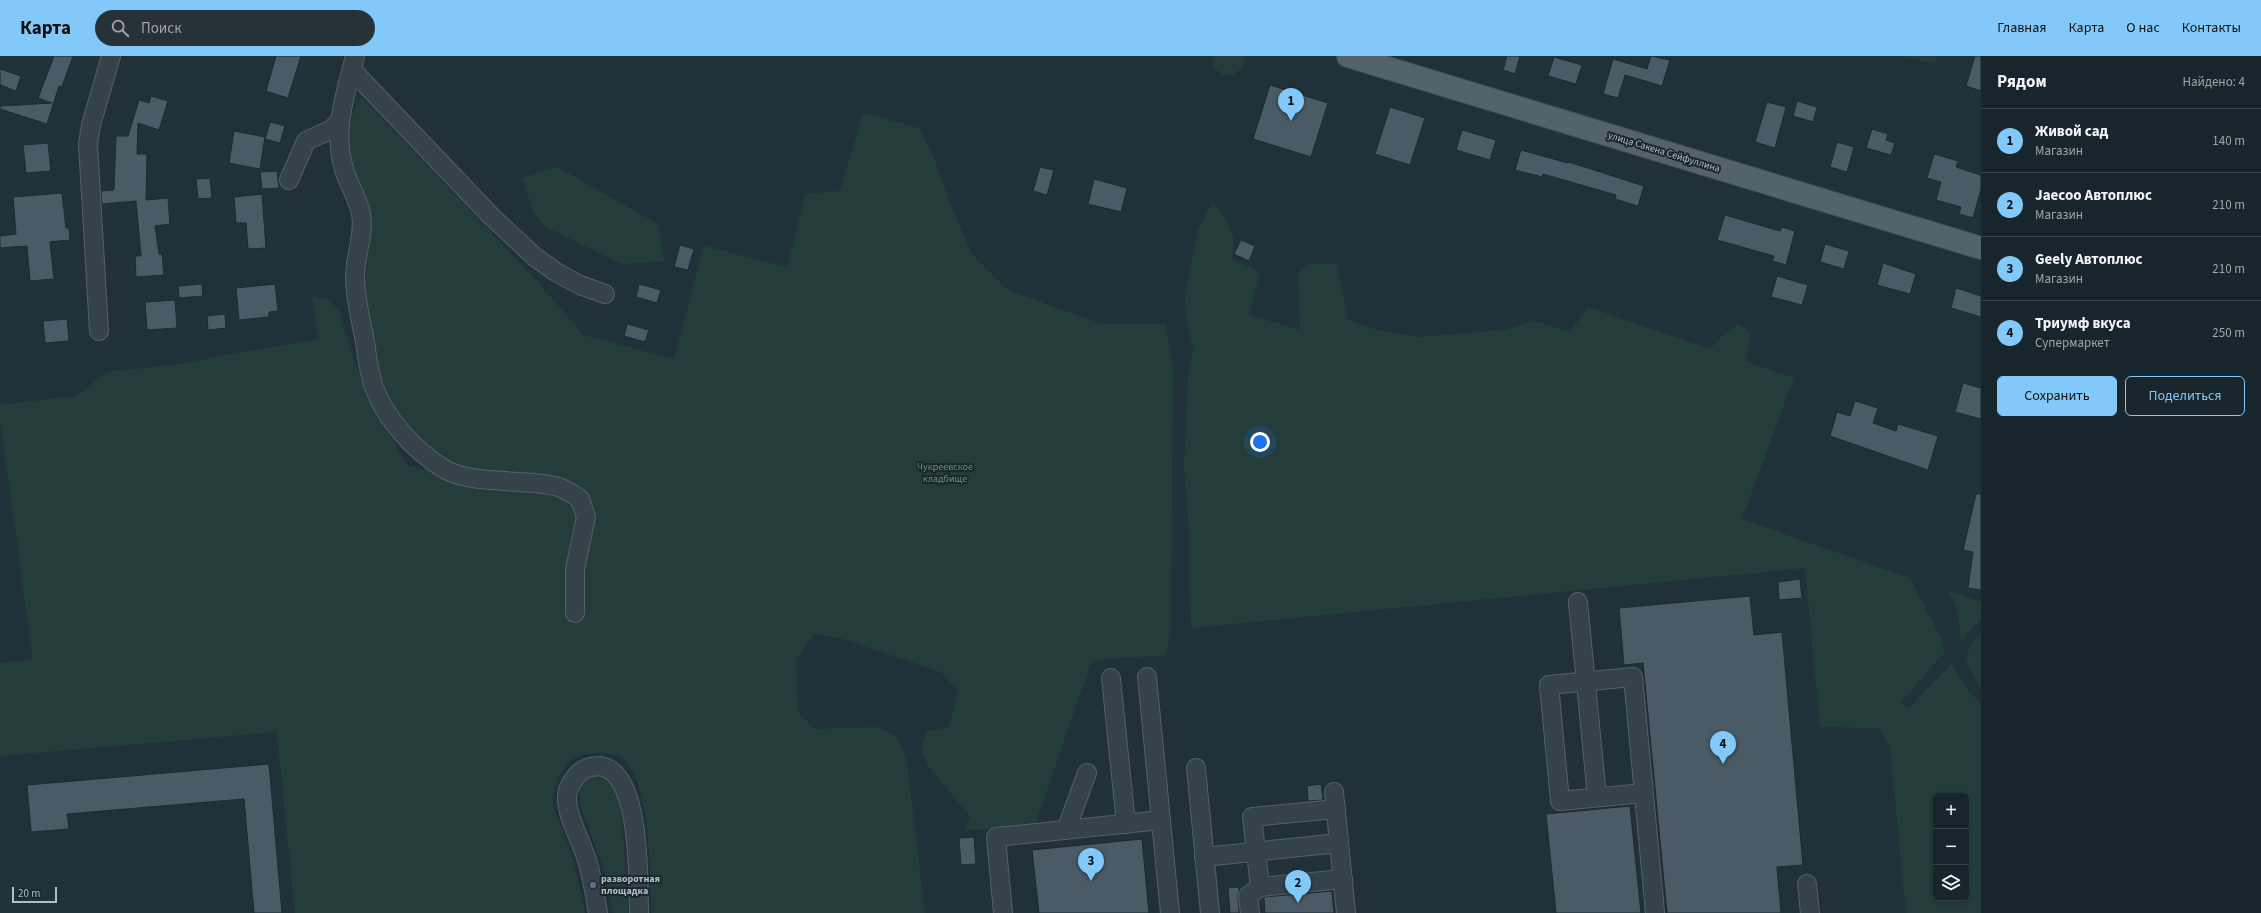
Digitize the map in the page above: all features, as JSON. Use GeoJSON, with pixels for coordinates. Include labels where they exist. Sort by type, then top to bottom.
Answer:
{"type":"FeatureCollection","features":[{"type":"Feature","properties":{"kind":"main road","name":"улица Сакена Сейфуллина"},"geometry":{"type":"LineString","coordinates":[[1348,56],[1981,248]]}},
{"type":"Feature","properties":{"kind":"street"},"geometry":{"type":"LineString","coordinates":[[99,331],[88,144],[91,125],[111,56]]}},
{"type":"Feature","properties":{"kind":"street"},"geometry":{"type":"LineString","coordinates":[[354,63],[339,121],[339,146],[344,168],[361,213],[362,235],[357,257],[355,279],[358,306],[374,386],[383,406],[397,427],[441,468],[470,479],[508,480],[560,488],[580,499],[586,517],[575,569],[576,613]]}},
{"type":"Feature","properties":{"kind":"street"},"geometry":{"type":"LineString","coordinates":[[354,63],[487,212],[535,257],[574,282],[605,294]]}},
{"type":"Feature","properties":{"kind":"street"},"geometry":{"type":"LineString","coordinates":[[289,180],[306,141],[332,129],[339,121]]}},
{"type":"Feature","properties":{"kind":"street"},"geometry":{"type":"LineString","coordinates":[[1578,602],[1597,798]]}},
{"type":"Feature","properties":{"kind":"street"},"geometry":{"type":"LineString","coordinates":[[1147,677],[1170,913]]}},
{"type":"Feature","properties":{"kind":"street"},"geometry":{"type":"LineString","coordinates":[[1644,793],[1560,801],[1549,685],[1633,677],[1656,913]]}},
{"type":"Feature","properties":{"kind":"street"},"geometry":{"type":"LineString","coordinates":[[1111,678],[1126,824]]}},
{"type":"Feature","properties":{"kind":"street"},"geometry":{"type":"LineString","coordinates":[[598,913],[587,859],[573,821],[567,796],[570,783],[581,771],[591,767],[609,768],[619,778],[629,796],[635,830],[639,913]]}},
{"type":"Feature","properties":{"kind":"street"},"geometry":{"type":"LineString","coordinates":[[1196,768],[1210,913]]}},
{"type":"Feature","properties":{"kind":"street"},"geometry":{"type":"LineString","coordinates":[[1066,830],[1087,773]]}},
{"type":"Feature","properties":{"kind":"street"},"geometry":{"type":"LineString","coordinates":[[1260,887],[1252,817],[1335,800],[1346,913]]}},
{"type":"Feature","properties":{"kind":"street"},"geometry":{"type":"LineString","coordinates":[[1003,913],[996,837],[1161,820]]}},
{"type":"Feature","properties":{"kind":"street"},"geometry":{"type":"LineString","coordinates":[[1204,857],[1339,843]]}},
{"type":"Feature","properties":{"kind":"street"},"geometry":{"type":"LineString","coordinates":[[1250,913],[1248,896],[1260,887],[1343,879]]}},
{"type":"Feature","properties":{"kind":"street"},"geometry":{"type":"LineString","coordinates":[[1807,884],[1810,913]]}},
{"type":"Feature","properties":{"kind":"green space"},"geometry":{"type":"Polygon","coordinates":[[[1213,56],[1246,56],[1242,68],[1233,75],[1223,75],[1214,68],[1213,56]]]}},
{"type":"Feature","properties":{"kind":"green space"},"geometry":{"type":"Polygon","coordinates":[[[1903,56],[1937,56],[1935,64],[1903,56]]]}},
{"type":"Feature","properties":{"kind":"green space","name":"Чукреевское кладбище"},"geometry":{"type":"Polygon","coordinates":[[[363,98],[538,282],[583,335],[674,359],[704,246],[787,267],[805,194],[840,191],[863,113],[919,128],[934,158],[951,206],[972,254],[1008,290],[1102,324],[1166,324],[1173,368],[1171,617],[1167,655],[1092,660],[1035,825],[965,830],[970,816],[928,766],[921,749],[927,732],[948,727],[954,710],[958,690],[941,672],[840,638],[814,634],[796,659],[798,712],[815,729],[877,727],[896,736],[906,756],[925,913],[652,913],[647,829],[638,783],[630,767],[620,757],[608,753],[602,753],[572,757],[557,779],[552,803],[574,861],[585,913],[295,913],[277,732],[0,756],[0,663],[33,660],[0,419],[0,405],[76,396],[108,372],[173,365],[318,339],[312,296],[327,299],[341,313],[344,329],[366,395],[408,466],[424,470],[434,454],[393,407],[379,372],[364,287],[371,229],[366,201],[353,179],[348,134],[356,101],[363,98]]]}},
{"type":"Feature","properties":{"kind":"green space"},"geometry":{"type":"Polygon","coordinates":[[[557,167],[658,224],[664,261],[622,264],[548,228],[534,213],[522,178],[557,167]]]}},
{"type":"Feature","properties":{"kind":"green space"},"geometry":{"type":"Polygon","coordinates":[[[1213,201],[1226,220],[1234,238],[1232,259],[1260,272],[1249,315],[1300,330],[1298,274],[1309,264],[1337,264],[1348,320],[1380,331],[1419,337],[1505,330],[1533,321],[1570,332],[1588,307],[1710,349],[1727,331],[1739,324],[1751,334],[1745,361],[1794,378],[1742,519],[1910,578],[1941,638],[1945,652],[1900,703],[1909,708],[1952,663],[1962,682],[1981,705],[1981,913],[1906,913],[1890,747],[1878,728],[1820,727],[1805,568],[1191,628],[1189,531],[1184,467],[1188,377],[1193,349],[1186,317],[1185,294],[1198,230],[1213,201]]]}},
{"type":"Feature","properties":{"kind":"green space"},"geometry":{"type":"Polygon","coordinates":[[[1947,590],[1981,602],[1981,619],[1961,640],[1957,608],[1947,590]]]}},
{"type":"Feature","properties":{"kind":"green space"},"geometry":{"type":"Polygon","coordinates":[[[1981,634],[1981,688],[1969,666],[1967,654],[1981,634]]]}},
{"type":"Feature","properties":{"kind":"green space"},"geometry":{"type":"Polygon","coordinates":[[[601,774],[617,789],[623,829],[628,913],[613,913],[602,863],[581,809],[578,787],[589,776],[601,774]]]}},
{"type":"Feature","properties":{"kind":"building"},"geometry":{"type":"Polygon","coordinates":[[[54,56],[73,56],[62,87],[59,86],[47,124],[0,109],[0,106],[52,103],[38,98],[54,56]]]}},
{"type":"Feature","properties":{"kind":"building"},"geometry":{"type":"Polygon","coordinates":[[[276,56],[301,56],[288,98],[266,91],[276,56]]]}},
{"type":"Feature","properties":{"kind":"building"},"geometry":{"type":"Polygon","coordinates":[[[1507,56],[1520,56],[1515,74],[1503,70],[1507,56]]]}},
{"type":"Feature","properties":{"kind":"building"},"geometry":{"type":"Polygon","coordinates":[[[1651,56],[1670,60],[1662,86],[1625,75],[1618,98],[1603,94],[1613,59],[1647,69],[1651,56]]]}},
{"type":"Feature","properties":{"kind":"building"},"geometry":{"type":"Polygon","coordinates":[[[1975,56],[1981,56],[1981,91],[1966,86],[1975,56]]]}},
{"type":"Feature","properties":{"kind":"building"},"geometry":{"type":"Polygon","coordinates":[[[1554,57],[1582,65],[1576,84],[1548,76],[1554,57]]]}},
{"type":"Feature","properties":{"kind":"building"},"geometry":{"type":"Polygon","coordinates":[[[0,69],[21,76],[16,91],[0,85],[0,69]]]}},
{"type":"Feature","properties":{"kind":"building"},"geometry":{"type":"Polygon","coordinates":[[[1270,85],[1328,103],[1311,157],[1253,139],[1270,85]]]}},
{"type":"Feature","properties":{"kind":"building"},"geometry":{"type":"Polygon","coordinates":[[[151,96],[168,101],[159,130],[138,123],[137,154],[147,154],[146,200],[168,198],[170,224],[155,226],[159,254],[162,254],[164,275],[136,277],[135,256],[141,256],[136,201],[102,204],[101,191],[114,190],[116,136],[128,136],[139,100],[149,103],[151,96]]]}},
{"type":"Feature","properties":{"kind":"building"},"geometry":{"type":"Polygon","coordinates":[[[1797,101],[1817,107],[1813,122],[1793,116],[1797,101]]]}},
{"type":"Feature","properties":{"kind":"building"},"geometry":{"type":"Polygon","coordinates":[[[1767,102],[1786,107],[1775,148],[1755,142],[1767,102]]]}},
{"type":"Feature","properties":{"kind":"building"},"geometry":{"type":"Polygon","coordinates":[[[1390,107],[1425,118],[1410,165],[1375,154],[1390,107]]]}},
{"type":"Feature","properties":{"kind":"building"},"geometry":{"type":"Polygon","coordinates":[[[270,122],[285,126],[280,143],[265,139],[270,122]]]}},
{"type":"Feature","properties":{"kind":"building"},"geometry":{"type":"Polygon","coordinates":[[[1872,129],[1888,134],[1886,140],[1895,143],[1891,155],[1866,148],[1872,129]]]}},
{"type":"Feature","properties":{"kind":"building"},"geometry":{"type":"Polygon","coordinates":[[[1462,130],[1496,140],[1490,160],[1456,150],[1462,130]]]}},
{"type":"Feature","properties":{"kind":"building"},"geometry":{"type":"Polygon","coordinates":[[[234,131],[265,137],[260,169],[229,163],[234,131]]]}},
{"type":"Feature","properties":{"kind":"building"},"geometry":{"type":"Polygon","coordinates":[[[1837,142],[1854,147],[1847,172],[1830,167],[1837,142]]]}},
{"type":"Feature","properties":{"kind":"building"},"geometry":{"type":"Polygon","coordinates":[[[48,143],[51,171],[26,173],[23,145],[48,143]]]}},
{"type":"Feature","properties":{"kind":"building"},"geometry":{"type":"Polygon","coordinates":[[[1521,150],[1568,163],[1569,162],[1644,186],[1638,206],[1615,199],[1616,195],[1543,174],[1542,177],[1515,170],[1521,150]]]}},
{"type":"Feature","properties":{"kind":"building"},"geometry":{"type":"Polygon","coordinates":[[[1934,154],[1958,161],[1956,167],[1981,175],[1981,189],[1973,218],[1959,214],[1961,207],[1936,200],[1941,182],[1927,178],[1934,154]]]}},
{"type":"Feature","properties":{"kind":"building"},"geometry":{"type":"Polygon","coordinates":[[[1040,167],[1054,170],[1047,195],[1033,191],[1040,167]]]}},
{"type":"Feature","properties":{"kind":"building"},"geometry":{"type":"Polygon","coordinates":[[[277,171],[279,188],[262,189],[260,172],[277,171]]]}},
{"type":"Feature","properties":{"kind":"building"},"geometry":{"type":"Polygon","coordinates":[[[210,178],[212,198],[198,199],[196,179],[210,178]]]}},
{"type":"Feature","properties":{"kind":"building"},"geometry":{"type":"Polygon","coordinates":[[[1094,179],[1127,188],[1121,212],[1088,204],[1094,179]]]}},
{"type":"Feature","properties":{"kind":"building"},"geometry":{"type":"Polygon","coordinates":[[[62,193],[66,228],[69,228],[70,240],[50,242],[54,279],[30,281],[27,246],[0,248],[0,236],[16,234],[13,197],[62,193]]]}},
{"type":"Feature","properties":{"kind":"building"},"geometry":{"type":"Polygon","coordinates":[[[262,194],[266,248],[248,249],[246,223],[236,223],[234,197],[262,194]]]}},
{"type":"Feature","properties":{"kind":"building"},"geometry":{"type":"Polygon","coordinates":[[[1725,215],[1780,231],[1782,227],[1795,231],[1786,265],[1772,261],[1774,256],[1717,240],[1725,215]]]}},
{"type":"Feature","properties":{"kind":"building"},"geometry":{"type":"Polygon","coordinates":[[[1241,240],[1255,246],[1249,261],[1234,254],[1241,240]]]}},
{"type":"Feature","properties":{"kind":"building"},"geometry":{"type":"Polygon","coordinates":[[[1825,244],[1849,251],[1844,269],[1820,262],[1825,244]]]}},
{"type":"Feature","properties":{"kind":"building"},"geometry":{"type":"Polygon","coordinates":[[[680,245],[694,249],[688,270],[674,267],[680,245]]]}},
{"type":"Feature","properties":{"kind":"building"},"geometry":{"type":"Polygon","coordinates":[[[1883,263],[1916,274],[1910,294],[1877,285],[1883,263]]]}},
{"type":"Feature","properties":{"kind":"building"},"geometry":{"type":"Polygon","coordinates":[[[1777,276],[1808,285],[1802,305],[1771,297],[1777,276]]]}},
{"type":"Feature","properties":{"kind":"building"},"geometry":{"type":"Polygon","coordinates":[[[202,284],[203,296],[179,298],[178,286],[202,284]]]}},
{"type":"Feature","properties":{"kind":"building"},"geometry":{"type":"Polygon","coordinates":[[[275,284],[278,311],[269,312],[269,317],[239,320],[236,288],[275,284]]]}},
{"type":"Feature","properties":{"kind":"building"},"geometry":{"type":"Polygon","coordinates":[[[639,284],[661,290],[657,303],[636,297],[639,284]]]}},
{"type":"Feature","properties":{"kind":"building"},"geometry":{"type":"Polygon","coordinates":[[[1956,288],[1981,296],[1981,317],[1951,308],[1956,288]]]}},
{"type":"Feature","properties":{"kind":"building"},"geometry":{"type":"Polygon","coordinates":[[[175,300],[177,328],[147,330],[145,302],[175,300]]]}},
{"type":"Feature","properties":{"kind":"building"},"geometry":{"type":"Polygon","coordinates":[[[225,314],[226,328],[208,330],[207,316],[225,314]]]}},
{"type":"Feature","properties":{"kind":"building"},"geometry":{"type":"Polygon","coordinates":[[[67,319],[69,341],[45,343],[43,321],[67,319]]]}},
{"type":"Feature","properties":{"kind":"building"},"geometry":{"type":"Polygon","coordinates":[[[627,324],[649,330],[645,342],[624,336],[627,324]]]}},
{"type":"Feature","properties":{"kind":"building"},"geometry":{"type":"Polygon","coordinates":[[[1963,383],[1981,388],[1981,419],[1955,412],[1963,383]]]}},
{"type":"Feature","properties":{"kind":"building"},"geometry":{"type":"Polygon","coordinates":[[[1855,401],[1878,408],[1873,423],[1896,431],[1898,424],[1938,436],[1928,470],[1830,436],[1837,412],[1850,416],[1855,401]]]}},
{"type":"Feature","properties":{"kind":"building"},"geometry":{"type":"Polygon","coordinates":[[[1976,494],[1981,494],[1981,590],[1968,588],[1973,552],[1963,550],[1976,494]]]}},
{"type":"Feature","properties":{"kind":"building"},"geometry":{"type":"Polygon","coordinates":[[[1800,579],[1802,598],[1779,600],[1778,582],[1800,579]]]}},
{"type":"Feature","properties":{"kind":"building"},"geometry":{"type":"Polygon","coordinates":[[[1750,596],[1754,635],[1782,632],[1803,865],[1777,867],[1781,913],[1667,913],[1643,663],[1624,665],[1619,608],[1750,596]]]}},
{"type":"Feature","properties":{"kind":"building"},"geometry":{"type":"Polygon","coordinates":[[[269,764],[282,913],[254,913],[244,799],[67,814],[69,829],[31,832],[27,785],[269,764]]]}},
{"type":"Feature","properties":{"kind":"building"},"geometry":{"type":"Polygon","coordinates":[[[1321,784],[1323,800],[1308,801],[1307,786],[1321,784]]]}},
{"type":"Feature","properties":{"kind":"building"},"geometry":{"type":"Polygon","coordinates":[[[1630,806],[1641,913],[1556,913],[1546,814],[1630,806]]]}},
{"type":"Feature","properties":{"kind":"building"},"geometry":{"type":"Polygon","coordinates":[[[974,837],[976,864],[961,865],[959,838],[974,837]]]}},
{"type":"Feature","properties":{"kind":"building"},"geometry":{"type":"Polygon","coordinates":[[[1142,839],[1149,913],[1039,913],[1032,850],[1142,839]]]}},
{"type":"Feature","properties":{"kind":"building"},"geometry":{"type":"Polygon","coordinates":[[[1239,887],[1239,913],[1230,913],[1228,888],[1239,887]]]}},
{"type":"Feature","properties":{"kind":"building"},"geometry":{"type":"Polygon","coordinates":[[[1332,891],[1334,913],[1265,913],[1264,897],[1332,891]]]}},
{"type":"Feature","properties":{"kind":"place","name":"Живой сад"},"geometry":{"type":"Point","coordinates":[1291,121]}},
{"type":"Feature","properties":{"kind":"place","name":"Триумф вкуса"},"geometry":{"type":"Point","coordinates":[1723,764]}},
{"type":"Feature","properties":{"kind":"place","name":"Geely Автоплюс"},"geometry":{"type":"Point","coordinates":[1091,881]}},
{"type":"Feature","properties":{"kind":"place","name":"разворотная площадка"},"geometry":{"type":"Point","coordinates":[593,885]}},
{"type":"Feature","properties":{"kind":"place","name":"Jaecoo Автоплюс"},"geometry":{"type":"Point","coordinates":[1298,903]}}]}
